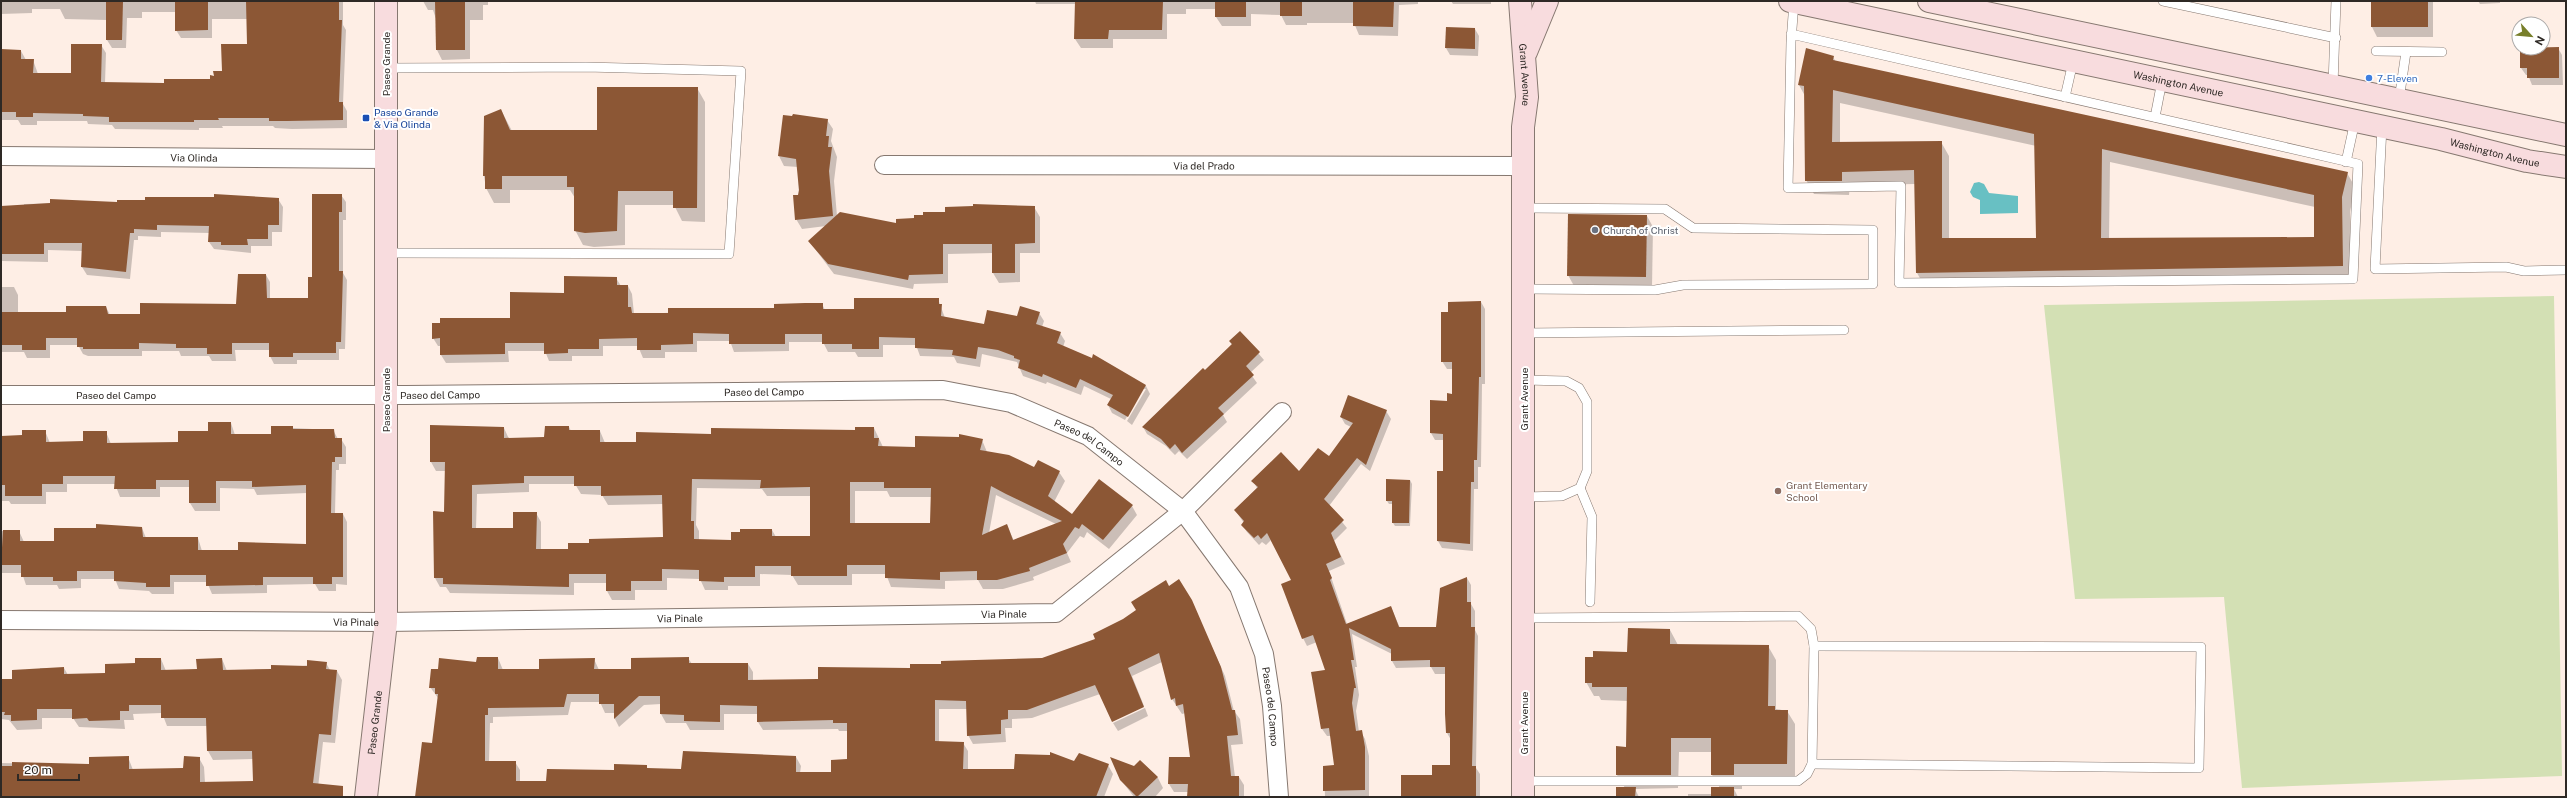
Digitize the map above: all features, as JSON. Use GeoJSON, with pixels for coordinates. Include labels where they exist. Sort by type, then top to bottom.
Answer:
{"type":"FeatureCollection","features":[{"type":"Feature","properties":{"kind":"main road","name":"Paseo Grande"},"geometry":{"type":"LineString","coordinates":[[366,797],[386,622],[386,1]]}},
{"type":"Feature","properties":{"kind":"main road","name":"Grant Avenue"},"geometry":{"type":"LineString","coordinates":[[1520,1],[1527,97],[1523,127],[1523,789]]}},
{"type":"Feature","properties":{"kind":"main road"},"geometry":{"type":"LineString","coordinates":[[1525,55],[1547,1]]}},
{"type":"Feature","properties":{"kind":"main road","name":"Washington Avenue"},"geometry":{"type":"LineString","coordinates":[[1793,1],[2073,62],[2382,126],[2527,161],[2566,167]]}},
{"type":"Feature","properties":{"kind":"main road"},"geometry":{"type":"LineString","coordinates":[[1929,1],[1972,5],[2399,100],[2566,135]]}},
{"type":"Feature","properties":{"kind":"street","name":"Via Olinda"},"geometry":{"type":"LineString","coordinates":[[1,156],[386,159]]}},
{"type":"Feature","properties":{"kind":"street","name":"Via del Prado"},"geometry":{"type":"LineString","coordinates":[[884,165],[1524,166]]}},
{"type":"Feature","properties":{"kind":"street","name":"Paseo del Campo"},"geometry":{"type":"LineString","coordinates":[[1,395],[386,395],[943,390],[1011,403],[1088,436],[1183,511],[1239,587],[1264,654],[1272,706],[1279,797]]}},
{"type":"Feature","properties":{"kind":"street","name":"Via Pinale"},"geometry":{"type":"LineString","coordinates":[[1,620],[386,622],[1056,613],[1183,511],[1282,412]]}},
{"type":"Feature","properties":{"kind":"lane"},"geometry":{"type":"LineString","coordinates":[[1791,34],[2358,164],[2353,279],[1899,282],[1901,186],[1788,188],[1791,34],[1793,1]]}},
{"type":"Feature","properties":{"kind":"lane"},"geometry":{"type":"LineString","coordinates":[[2162,1],[2336,38]]}},
{"type":"Feature","properties":{"kind":"lane"},"geometry":{"type":"LineString","coordinates":[[2333,85],[2336,38],[2336,1]]}},
{"type":"Feature","properties":{"kind":"lane"},"geometry":{"type":"LineString","coordinates":[[2376,51],[2442,52]]}},
{"type":"Feature","properties":{"kind":"lane"},"geometry":{"type":"LineString","coordinates":[[2399,100],[2406,52]]}},
{"type":"Feature","properties":{"kind":"lane"},"geometry":{"type":"LineString","coordinates":[[2065,97],[2073,62]]}},
{"type":"Feature","properties":{"kind":"lane"},"geometry":{"type":"LineString","coordinates":[[386,68],[586,67],[741,71],[729,254],[386,253]]}},
{"type":"Feature","properties":{"kind":"lane"},"geometry":{"type":"LineString","coordinates":[[2155,117],[2162,80]]}},
{"type":"Feature","properties":{"kind":"lane"},"geometry":{"type":"LineString","coordinates":[[2346,162],[2355,121]]}},
{"type":"Feature","properties":{"kind":"lane"},"geometry":{"type":"LineString","coordinates":[[2382,126],[2375,269],[2506,267],[2524,272],[2566,270]]}},
{"type":"Feature","properties":{"kind":"lane"},"geometry":{"type":"LineString","coordinates":[[1524,208],[1665,210],[1693,228],[1873,230],[1873,284],[1683,285],[1655,290],[1524,289]]}},
{"type":"Feature","properties":{"kind":"lane"},"geometry":{"type":"LineString","coordinates":[[1524,333],[1844,330]]}},
{"type":"Feature","properties":{"kind":"lane"},"geometry":{"type":"LineString","coordinates":[[1524,380],[1566,381],[1579,388],[1587,402],[1588,471],[1580,488],[1562,496],[1524,497]]}},
{"type":"Feature","properties":{"kind":"lane"},"geometry":{"type":"LineString","coordinates":[[1580,488],[1592,517],[1590,602]]}},
{"type":"Feature","properties":{"kind":"lane"},"geometry":{"type":"LineString","coordinates":[[1523,789],[1798,781],[1807,774],[1812,764],[1814,646],[1811,629],[1798,616],[1524,618]]}},
{"type":"Feature","properties":{"kind":"lane"},"geometry":{"type":"LineString","coordinates":[[1812,764],[2199,768],[2201,647],[1814,646]]}},
{"type":"Feature","properties":{"kind":"green space"},"geometry":{"type":"Polygon","coordinates":[[[2554,296],[2562,776],[2242,788],[2224,597],[2075,599],[2044,305],[2554,296]]]}},
{"type":"Feature","properties":{"kind":"water"},"geometry":{"type":"Polygon","coordinates":[[[1979,182],[1984,184],[1989,193],[2018,196],[2018,213],[1980,214],[1980,200],[1973,197],[1970,192],[1974,183],[1979,182]]]}},
{"type":"Feature","properties":{"kind":"building"},"geometry":{"type":"Polygon","coordinates":[[[106,1],[123,1],[122,40],[106,40],[106,1]]]}},
{"type":"Feature","properties":{"kind":"building"},"geometry":{"type":"Polygon","coordinates":[[[175,1],[208,1],[208,30],[175,31],[175,1]]]}},
{"type":"Feature","properties":{"kind":"building"},"geometry":{"type":"Polygon","coordinates":[[[246,1],[339,1],[339,20],[342,20],[339,102],[343,102],[343,120],[269,121],[269,118],[218,118],[219,120],[194,120],[194,122],[109,122],[109,117],[83,116],[83,114],[33,113],[33,117],[16,117],[16,112],[1,112],[1,49],[21,50],[21,59],[34,59],[33,73],[71,73],[71,44],[102,44],[101,82],[164,83],[164,79],[210,79],[210,75],[214,76],[213,71],[222,71],[221,44],[247,44],[246,1]]]}},
{"type":"Feature","properties":{"kind":"building"},"geometry":{"type":"Polygon","coordinates":[[[435,1],[465,1],[465,50],[436,50],[435,1]]]}},
{"type":"Feature","properties":{"kind":"building"},"geometry":{"type":"Polygon","coordinates":[[[1075,1],[1163,1],[1162,30],[1109,30],[1108,39],[1074,39],[1075,1]]]}},
{"type":"Feature","properties":{"kind":"building"},"geometry":{"type":"Polygon","coordinates":[[[1215,1],[1246,1],[1246,17],[1215,17],[1215,1]]]}},
{"type":"Feature","properties":{"kind":"building"},"geometry":{"type":"Polygon","coordinates":[[[1280,1],[1302,1],[1302,16],[1280,16],[1280,1]]]}},
{"type":"Feature","properties":{"kind":"building"},"geometry":{"type":"Polygon","coordinates":[[[1353,1],[1394,1],[1393,27],[1353,26],[1353,1]]]}},
{"type":"Feature","properties":{"kind":"building"},"geometry":{"type":"Polygon","coordinates":[[[2371,1],[2428,1],[2428,27],[2371,27],[2371,1]]]}},
{"type":"Feature","properties":{"kind":"building"},"geometry":{"type":"Polygon","coordinates":[[[1446,27],[1475,28],[1475,49],[1445,48],[1446,27]]]}},
{"type":"Feature","properties":{"kind":"building"},"geometry":{"type":"Polygon","coordinates":[[[2551,47],[2559,47],[2559,78],[2527,78],[2527,68],[2520,68],[2520,56],[2551,56],[2551,47]]]}},
{"type":"Feature","properties":{"kind":"building"},"geometry":{"type":"Polygon","coordinates":[[[1806,48],[1834,56],[1833,60],[2348,172],[2342,197],[2343,266],[1916,273],[1914,170],[1842,172],[1842,181],[1805,181],[1804,86],[1798,85],[1806,48]],[[1833,90],[1832,142],[1942,141],[1942,238],[2036,238],[2034,134],[1833,90]],[[2102,149],[2101,238],[2314,237],[2314,195],[2102,149]]]}},
{"type":"Feature","properties":{"kind":"building"},"geometry":{"type":"Polygon","coordinates":[[[597,87],[698,87],[697,208],[673,208],[673,191],[618,191],[617,231],[585,233],[574,231],[574,187],[567,187],[567,176],[502,176],[502,189],[485,189],[485,176],[483,176],[484,116],[501,109],[510,130],[597,130],[597,87]]]}},
{"type":"Feature","properties":{"kind":"building"},"geometry":{"type":"Polygon","coordinates":[[[793,114],[828,119],[826,136],[829,136],[828,147],[832,147],[829,171],[833,216],[795,220],[793,195],[798,195],[799,190],[796,159],[778,156],[783,115],[792,116],[793,114]]]}},
{"type":"Feature","properties":{"kind":"building"},"geometry":{"type":"Polygon","coordinates":[[[214,194],[279,198],[279,225],[268,225],[268,239],[247,239],[248,245],[221,245],[221,242],[208,242],[209,226],[157,225],[157,230],[134,229],[134,233],[130,233],[126,272],[81,267],[82,243],[44,243],[44,254],[1,254],[1,206],[50,203],[50,199],[117,202],[117,200],[145,200],[145,197],[214,197],[214,194]]]}},
{"type":"Feature","properties":{"kind":"building"},"geometry":{"type":"Polygon","coordinates":[[[312,194],[342,194],[342,212],[339,212],[339,271],[343,271],[341,342],[336,342],[336,353],[293,353],[293,357],[269,357],[269,343],[232,343],[232,354],[207,354],[207,348],[176,348],[176,344],[139,343],[139,349],[83,349],[83,347],[77,347],[77,338],[46,338],[46,350],[22,350],[22,345],[1,345],[1,312],[66,312],[66,306],[106,306],[108,314],[140,314],[140,303],[236,304],[238,274],[266,274],[267,298],[308,298],[308,277],[312,277],[312,194]]]}},
{"type":"Feature","properties":{"kind":"building"},"geometry":{"type":"Polygon","coordinates":[[[973,204],[1035,206],[1035,243],[1015,244],[1015,273],[992,273],[992,244],[943,244],[943,274],[909,275],[908,280],[828,264],[808,241],[840,212],[896,223],[896,219],[914,218],[914,215],[923,215],[923,212],[945,212],[945,207],[973,206],[973,204]]]}},
{"type":"Feature","properties":{"kind":"building"},"geometry":{"type":"Polygon","coordinates":[[[1568,214],[1647,215],[1646,277],[1567,276],[1568,214]]]}},
{"type":"Feature","properties":{"kind":"building"},"geometry":{"type":"Polygon","coordinates":[[[564,276],[617,277],[617,285],[628,285],[628,307],[631,307],[632,313],[668,313],[668,308],[774,308],[774,304],[805,303],[823,303],[823,309],[854,309],[854,298],[939,298],[939,304],[942,304],[941,316],[984,324],[987,310],[1017,316],[1020,306],[1040,312],[1036,324],[1061,332],[1057,343],[1092,358],[1093,354],[1146,385],[1128,417],[1107,405],[1113,395],[1080,379],[1076,388],[1043,374],[1042,377],[1018,368],[1020,360],[998,350],[978,347],[976,359],[952,355],[953,350],[915,348],[915,338],[879,337],[879,349],[852,349],[852,344],[822,344],[822,334],[785,334],[785,344],[729,344],[729,334],[693,333],[693,344],[661,345],[661,350],[637,350],[637,338],[599,339],[599,349],[568,349],[568,353],[544,354],[544,343],[505,343],[505,354],[440,355],[440,338],[432,339],[432,323],[440,323],[440,318],[510,318],[510,292],[564,293],[564,276]]]}},
{"type":"Feature","properties":{"kind":"building"},"geometry":{"type":"Polygon","coordinates":[[[1481,301],[1481,377],[1479,377],[1477,460],[1474,460],[1474,482],[1471,482],[1470,544],[1437,541],[1437,471],[1443,471],[1443,434],[1430,433],[1430,400],[1447,401],[1447,393],[1452,394],[1452,362],[1441,362],[1441,312],[1448,312],[1448,302],[1481,301]]]}},
{"type":"Feature","properties":{"kind":"building"},"geometry":{"type":"Polygon","coordinates":[[[1240,331],[1260,352],[1246,366],[1254,375],[1218,408],[1224,414],[1182,453],[1175,444],[1170,449],[1161,439],[1142,427],[1203,368],[1205,370],[1232,344],[1229,341],[1240,331]]]}},
{"type":"Feature","properties":{"kind":"building"},"geometry":{"type":"Polygon","coordinates":[[[1348,395],[1387,410],[1366,465],[1357,458],[1324,499],[1344,520],[1331,533],[1341,557],[1326,564],[1332,578],[1330,580],[1346,624],[1391,606],[1399,627],[1436,627],[1440,588],[1467,577],[1467,602],[1471,602],[1471,627],[1475,627],[1472,766],[1476,766],[1476,797],[1401,797],[1401,775],[1432,775],[1432,765],[1450,765],[1450,733],[1446,733],[1445,714],[1445,667],[1430,667],[1430,660],[1391,661],[1391,649],[1349,628],[1354,660],[1351,660],[1356,688],[1354,688],[1352,703],[1356,731],[1362,730],[1365,747],[1365,790],[1323,791],[1323,766],[1334,765],[1329,728],[1321,729],[1311,672],[1325,670],[1313,635],[1302,639],[1281,584],[1291,580],[1267,533],[1261,539],[1258,535],[1254,538],[1241,525],[1244,521],[1234,510],[1258,487],[1251,481],[1281,452],[1299,471],[1318,448],[1329,456],[1353,423],[1340,417],[1348,395]]]}},
{"type":"Feature","properties":{"kind":"building"},"geometry":{"type":"Polygon","coordinates":[[[208,422],[231,422],[231,434],[271,434],[271,426],[293,426],[293,429],[334,429],[335,438],[342,438],[342,457],[335,457],[335,462],[332,462],[331,513],[343,513],[343,577],[332,577],[332,584],[313,584],[313,577],[263,577],[263,585],[206,586],[206,575],[170,575],[170,587],[146,587],[146,583],[114,581],[114,571],[77,571],[77,581],[53,581],[53,577],[21,577],[21,565],[1,565],[3,530],[20,530],[20,541],[54,541],[54,528],[96,528],[96,524],[142,527],[143,537],[198,537],[198,550],[238,550],[238,542],[306,544],[306,485],[252,487],[252,481],[216,481],[216,503],[189,503],[189,480],[156,480],[156,489],[114,489],[115,476],[63,476],[63,484],[42,484],[42,496],[5,496],[5,485],[1,485],[1,436],[22,435],[22,430],[46,430],[46,442],[83,441],[83,431],[107,431],[107,443],[178,442],[178,431],[208,431],[208,422]]]}},
{"type":"Feature","properties":{"kind":"building"},"geometry":{"type":"Polygon","coordinates":[[[430,425],[504,427],[504,438],[544,437],[545,426],[569,426],[569,430],[600,430],[600,442],[636,442],[636,432],[711,434],[711,428],[855,430],[855,427],[874,427],[874,438],[879,438],[878,446],[915,447],[915,436],[959,437],[959,434],[983,439],[980,450],[1009,455],[1034,467],[1038,460],[1060,471],[1048,496],[1072,514],[1099,479],[1133,505],[1103,540],[1082,524],[1079,529],[1075,527],[1063,544],[1067,553],[1029,568],[1030,571],[997,580],[977,580],[977,571],[940,572],[940,580],[885,578],[885,565],[847,565],[847,576],[791,576],[791,566],[755,566],[755,577],[724,577],[724,582],[699,581],[699,570],[662,569],[662,581],[631,581],[631,591],[606,591],[606,574],[569,574],[569,587],[443,584],[443,578],[434,578],[433,511],[444,512],[445,462],[430,462],[430,425]],[[524,476],[524,483],[472,485],[472,528],[513,528],[513,512],[537,512],[536,549],[568,549],[568,543],[589,543],[589,539],[663,537],[662,495],[601,496],[601,486],[574,486],[574,476],[524,476]],[[692,479],[691,521],[694,521],[694,539],[731,540],[731,532],[740,532],[740,529],[772,529],[772,536],[810,536],[810,487],[760,488],[761,480],[692,479]],[[850,482],[850,523],[930,523],[931,488],[884,488],[884,482],[850,482]],[[991,486],[982,535],[1007,524],[1013,540],[1062,521],[991,486]]]}},
{"type":"Feature","properties":{"kind":"building"},"geometry":{"type":"Polygon","coordinates":[[[1386,479],[1410,480],[1409,523],[1392,523],[1392,501],[1386,501],[1386,479]]]}},
{"type":"Feature","properties":{"kind":"building"},"geometry":{"type":"Polygon","coordinates":[[[1179,579],[1192,600],[1221,667],[1232,710],[1235,710],[1238,735],[1227,736],[1231,776],[1239,776],[1239,797],[1187,797],[1188,784],[1168,784],[1169,757],[1190,757],[1183,704],[1176,706],[1175,698],[1171,700],[1159,653],[1128,668],[1144,707],[1112,722],[1095,685],[1027,710],[1008,710],[1008,719],[1001,720],[1001,734],[967,736],[966,701],[935,700],[935,741],[964,742],[963,769],[1014,769],[1015,754],[1050,755],[1050,752],[1074,761],[1079,753],[1109,764],[1096,797],[415,797],[422,742],[432,743],[438,694],[435,694],[435,688],[429,688],[431,669],[438,669],[439,658],[476,662],[477,657],[498,657],[498,669],[539,669],[539,659],[595,658],[594,669],[631,669],[631,658],[689,657],[689,663],[748,663],[748,680],[818,679],[818,667],[910,668],[910,664],[941,664],[941,661],[1042,658],[1095,639],[1093,634],[1123,619],[1136,610],[1131,602],[1166,580],[1169,586],[1179,579]],[[567,694],[564,707],[488,708],[488,715],[485,715],[485,761],[516,761],[516,781],[546,781],[547,769],[614,770],[614,764],[647,765],[647,768],[681,769],[683,751],[796,756],[796,772],[831,772],[831,760],[847,759],[847,723],[833,723],[833,720],[757,722],[757,706],[720,705],[720,722],[684,721],[684,715],[660,714],[660,696],[639,696],[614,719],[614,704],[599,704],[599,694],[567,694]]]}},
{"type":"Feature","properties":{"kind":"building"},"geometry":{"type":"Polygon","coordinates":[[[1628,628],[1670,629],[1670,644],[1769,645],[1768,706],[1775,706],[1775,710],[1788,710],[1787,764],[1734,764],[1734,775],[1711,775],[1711,738],[1671,738],[1671,775],[1616,775],[1616,746],[1626,747],[1627,687],[1592,687],[1592,683],[1585,683],[1585,657],[1593,657],[1593,651],[1627,652],[1628,628]]]}},
{"type":"Feature","properties":{"kind":"building"},"geometry":{"type":"Polygon","coordinates":[[[135,658],[161,658],[161,670],[197,669],[196,659],[222,658],[223,670],[271,669],[271,665],[307,666],[307,660],[327,662],[326,669],[337,670],[331,735],[319,734],[313,783],[343,786],[343,797],[1,797],[1,766],[12,766],[12,762],[89,764],[89,757],[129,756],[129,769],[183,768],[184,756],[200,757],[200,782],[253,781],[252,751],[207,751],[206,718],[161,718],[161,705],[129,705],[129,711],[120,711],[120,720],[89,721],[87,718],[72,719],[72,709],[37,709],[37,720],[11,721],[11,715],[4,715],[5,712],[1,712],[1,679],[12,679],[12,670],[64,667],[64,674],[105,673],[105,664],[135,663],[135,658]]]}},
{"type":"Feature","properties":{"kind":"building"},"geometry":{"type":"Polygon","coordinates":[[[1110,757],[1134,766],[1140,760],[1158,777],[1137,797],[1120,780],[1110,757]]]}},
{"type":"Feature","properties":{"kind":"building"},"geometry":{"type":"Polygon","coordinates":[[[1616,787],[1636,787],[1635,797],[1616,797],[1616,787]]]}},
{"type":"Feature","properties":{"kind":"building"},"geometry":{"type":"Polygon","coordinates":[[[1711,787],[1734,787],[1734,797],[1711,797],[1711,787]]]}},
{"type":"Feature","properties":{"kind":"place","name":"7-Eleven"},"geometry":{"type":"Point","coordinates":[2369,78]}},
{"type":"Feature","properties":{"kind":"place","name":"Paseo Grande & Via Olinda"},"geometry":{"type":"Point","coordinates":[366,118]}},
{"type":"Feature","properties":{"kind":"place","name":"Church of Christ"},"geometry":{"type":"Point","coordinates":[1595,230]}},
{"type":"Feature","properties":{"kind":"place","name":"Grant Elementary School"},"geometry":{"type":"Point","coordinates":[1778,491]}}]}
